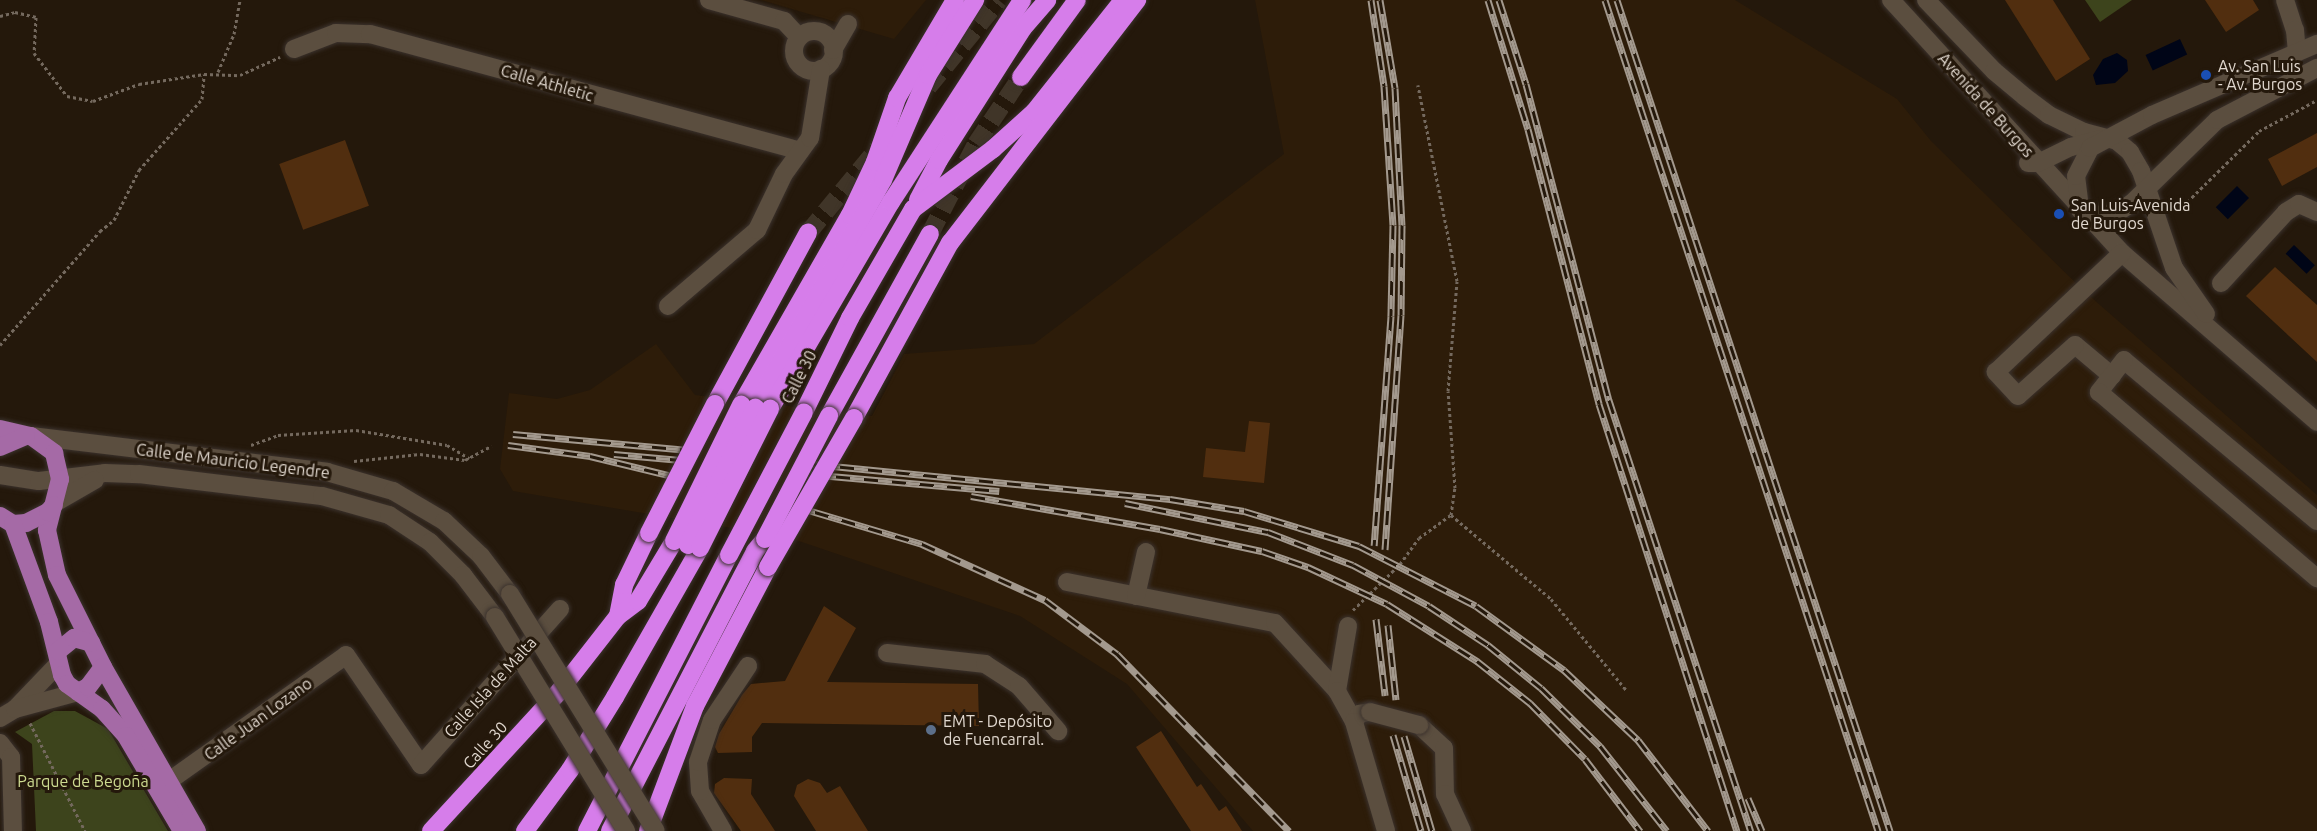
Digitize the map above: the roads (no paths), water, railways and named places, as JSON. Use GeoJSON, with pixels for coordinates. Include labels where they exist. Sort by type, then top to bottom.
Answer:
{"type":"FeatureCollection","features":[{"type":"Feature","properties":{"kind":"highway","name":"Calle 30"},"geometry":{"type":"LineString","coordinates":[[431,831],[550,702],[618,616],[638,601],[687,545],[875,162],[897,98],[955,0]]}},
{"type":"Feature","properties":{"kind":"highway"},"geometry":{"type":"LineString","coordinates":[[525,831],[570,770],[645,645],[687,545],[755,407],[883,180],[928,75],[975,0]]}},
{"type":"Feature","properties":{"kind":"highway"},"geometry":{"type":"LineString","coordinates":[[755,407],[1022,0]]}},
{"type":"Feature","properties":{"kind":"highway"},"geometry":{"type":"LineString","coordinates":[[913,210],[945,151],[1023,28],[1047,0]]}},
{"type":"Feature","properties":{"kind":"highway"},"geometry":{"type":"LineString","coordinates":[[1021,77],[1077,0]]}},
{"type":"Feature","properties":{"kind":"highway","name":"Calle 30"},"geometry":{"type":"LineString","coordinates":[[587,831],[729,555],[769,472],[804,412],[850,318],[913,210],[993,149],[1034,112],[1123,0]]}},
{"type":"Feature","properties":{"kind":"highway"},"geometry":{"type":"LineString","coordinates":[[610,831],[759,564],[854,418],[950,243],[1137,0]]}},
{"type":"Feature","properties":{"kind":"highway"},"geometry":{"type":"LineString","coordinates":[[618,616],[624,585],[649,533],[715,404],[808,233]]}},
{"type":"Feature","properties":{"kind":"highway"},"geometry":{"type":"LineString","coordinates":[[648,831],[666,776],[759,564],[765,539],[829,416],[930,234]]}},
{"type":"Feature","properties":{"kind":"main road"},"geometry":{"type":"LineString","coordinates":[[0,429],[31,436],[54,453],[60,479],[47,530],[54,564],[103,667],[197,831]]}},
{"type":"Feature","properties":{"kind":"main road"},"geometry":{"type":"LineString","coordinates":[[0,447],[12,439],[31,436]]}},
{"type":"Feature","properties":{"kind":"main road"},"geometry":{"type":"LineString","coordinates":[[55,503],[36,520],[6,520],[67,684],[102,709],[126,736],[182,831]]}},
{"type":"Feature","properties":{"kind":"main road"},"geometry":{"type":"LineString","coordinates":[[58,657],[74,638],[91,643]]}},
{"type":"Feature","properties":{"kind":"main road"},"geometry":{"type":"LineString","coordinates":[[78,692],[88,687],[103,667]]}},
{"type":"Feature","properties":{"kind":"street"},"geometry":{"type":"LineString","coordinates":[[709,0],[784,21],[799,37]]}},
{"type":"Feature","properties":{"kind":"street"},"geometry":{"type":"LineString","coordinates":[[1880,0],[2026,162],[2038,163],[2070,147],[2108,137]]}},
{"type":"Feature","properties":{"kind":"street","name":"Avenida de Burgos"},"geometry":{"type":"LineString","coordinates":[[1891,0],[2080,210],[2122,253],[2223,337],[2317,422]]}},
{"type":"Feature","properties":{"kind":"street","name":"Avenida de Burgos"},"geometry":{"type":"LineString","coordinates":[[1926,0],[1994,70],[2049,115],[2084,132],[2108,137],[2130,152],[2148,189],[2174,268],[2223,337]]}},
{"type":"Feature","properties":{"kind":"street"},"geometry":{"type":"LineString","coordinates":[[2285,0],[2295,30],[2297,52]]}},
{"type":"Feature","properties":{"kind":"street"},"geometry":{"type":"LineString","coordinates":[[834,50],[829,38],[818,31],[799,37],[794,49],[798,62],[808,69],[821,69],[830,61],[848,24]]}},
{"type":"Feature","properties":{"kind":"street","name":"Calle Athletic"},"geometry":{"type":"LineString","coordinates":[[294,49],[336,33],[370,34],[800,151]]}},
{"type":"Feature","properties":{"kind":"street"},"geometry":{"type":"LineString","coordinates":[[2317,44],[2108,137],[2090,148],[2081,161],[2075,192],[2080,210],[2115,214],[2148,189],[2217,120],[2317,68]]}},
{"type":"Feature","properties":{"kind":"street"},"geometry":{"type":"LineString","coordinates":[[668,306],[757,230],[784,174],[800,151],[815,120],[821,69]]}},
{"type":"Feature","properties":{"kind":"street"},"geometry":{"type":"LineString","coordinates":[[2221,283],[2286,212],[2299,204],[2317,212]]}},
{"type":"Feature","properties":{"kind":"street"},"geometry":{"type":"LineString","coordinates":[[2112,376],[2074,345],[2018,396],[1996,372],[2122,253]]}},
{"type":"Feature","properties":{"kind":"street"},"geometry":{"type":"LineString","coordinates":[[2317,521],[2124,360],[2099,392],[2317,578]]}},
{"type":"Feature","properties":{"kind":"street","name":"Calle de Mauricio Legendre"},"geometry":{"type":"LineString","coordinates":[[31,436],[327,472],[393,491],[444,521],[481,556],[510,594],[656,831]]}},
{"type":"Feature","properties":{"kind":"street","name":"Calle de Mauricio Legendre"},"geometry":{"type":"LineString","coordinates":[[55,503],[89,483],[121,473]]}},
{"type":"Feature","properties":{"kind":"street","name":"Calle de Mauricio Legendre"},"geometry":{"type":"LineString","coordinates":[[0,475],[60,479],[121,473],[322,496],[389,515],[430,542],[463,575],[495,617],[626,831]]}},
{"type":"Feature","properties":{"kind":"street"},"geometry":{"type":"LineString","coordinates":[[1136,596],[1146,552]]}},
{"type":"Feature","properties":{"kind":"street"},"geometry":{"type":"LineString","coordinates":[[1067,582],[1275,623],[1337,690],[1354,723],[1386,831]]}},
{"type":"Feature","properties":{"kind":"street","name":"Calle Isla de Malta"},"geometry":{"type":"LineString","coordinates":[[346,655],[421,765],[560,609]]}},
{"type":"Feature","properties":{"kind":"street"},"geometry":{"type":"LineString","coordinates":[[1337,690],[1348,626]]}},
{"type":"Feature","properties":{"kind":"street"},"geometry":{"type":"LineString","coordinates":[[887,653],[986,664],[1019,686],[1058,731]]}},
{"type":"Feature","properties":{"kind":"street","name":"Calle Juan Lozano"},"geometry":{"type":"LineString","coordinates":[[169,781],[346,655]]}},
{"type":"Feature","properties":{"kind":"street"},"geometry":{"type":"LineString","coordinates":[[11,711],[58,657]]}},
{"type":"Feature","properties":{"kind":"street"},"geometry":{"type":"LineString","coordinates":[[723,831],[700,791],[698,762],[712,720],[748,666]]}},
{"type":"Feature","properties":{"kind":"street"},"geometry":{"type":"LineString","coordinates":[[11,711],[78,692]]}},
{"type":"Feature","properties":{"kind":"street"},"geometry":{"type":"LineString","coordinates":[[1354,723],[1359,714],[1370,711],[1419,725],[1444,748],[1445,794],[1462,831]]}},
{"type":"Feature","properties":{"kind":"street"},"geometry":{"type":"LineString","coordinates":[[0,744],[11,757],[13,831]]}},
{"type":"Feature","properties":{"kind":"water"},"geometry":{"type":"Polygon","coordinates":[[[2180,39],[2187,54],[2153,70],[2146,55],[2180,39]]]}},
{"type":"Feature","properties":{"kind":"water"},"geometry":{"type":"Polygon","coordinates":[[[2117,53],[2127,60],[2128,71],[2115,83],[2096,85],[2093,75],[2103,59],[2117,53]]]}},
{"type":"Feature","properties":{"kind":"water"},"geometry":{"type":"Polygon","coordinates":[[[2237,186],[2249,198],[2228,219],[2216,207],[2237,186]]]}},
{"type":"Feature","properties":{"kind":"water"},"geometry":{"type":"Polygon","coordinates":[[[2294,245],[2315,265],[2307,274],[2286,254],[2294,245]]]}},
{"type":"Feature","properties":{"kind":"tunnel"},"geometry":{"type":"LineString","coordinates":[[928,87],[999,0]]}},
{"type":"Feature","properties":{"kind":"tunnel"},"geometry":{"type":"LineString","coordinates":[[930,234],[976,144],[1021,77]]}},
{"type":"Feature","properties":{"kind":"tunnel"},"geometry":{"type":"LineString","coordinates":[[808,233],[878,148]]}},
{"type":"Feature","properties":{"kind":"railway"},"geometry":{"type":"LineString","coordinates":[[1371,0],[1384,86],[1393,225],[1391,316],[1374,545]]}},
{"type":"Feature","properties":{"kind":"railway"},"geometry":{"type":"LineString","coordinates":[[1380,0],[1395,88],[1402,225],[1401,315],[1385,549]]}},
{"type":"Feature","properties":{"kind":"railway"},"geometry":{"type":"LineString","coordinates":[[1488,0],[1528,129],[1599,404],[1737,831]]}},
{"type":"Feature","properties":{"kind":"railway"},"geometry":{"type":"LineString","coordinates":[[1499,0],[1526,84],[1609,400],[1751,831]]}},
{"type":"Feature","properties":{"kind":"railway"},"geometry":{"type":"LineString","coordinates":[[1605,0],[1878,831]]}},
{"type":"Feature","properties":{"kind":"railway"},"geometry":{"type":"LineString","coordinates":[[1617,0],[1890,831]]}},
{"type":"Feature","properties":{"kind":"railway"},"geometry":{"type":"LineString","coordinates":[[513,434],[699,451]]}},
{"type":"Feature","properties":{"kind":"railway"},"geometry":{"type":"LineString","coordinates":[[508,445],[590,456],[684,479]]}},
{"type":"Feature","properties":{"kind":"railway"},"geometry":{"type":"LineString","coordinates":[[614,454],[692,461]]}},
{"type":"Feature","properties":{"kind":"railway"},"geometry":{"type":"LineString","coordinates":[[812,464],[1170,499],[1244,511],[1359,546],[1476,606],[1564,670],[1638,740],[1708,831]]}},
{"type":"Feature","properties":{"kind":"railway"},"geometry":{"type":"LineString","coordinates":[[808,474],[999,491]]}},
{"type":"Feature","properties":{"kind":"railway"},"geometry":{"type":"LineString","coordinates":[[971,496],[1160,529],[1262,551],[1308,567],[1387,604],[1477,661],[1530,703],[1585,759],[1640,831]]}},
{"type":"Feature","properties":{"kind":"railway"},"geometry":{"type":"LineString","coordinates":[[1125,503],[1268,532],[1353,565],[1429,606],[1488,645],[1541,688],[1600,746],[1667,831]]}},
{"type":"Feature","properties":{"kind":"railway"},"geometry":{"type":"LineString","coordinates":[[788,504],[922,544],[1045,600],[1117,654],[1289,831]]}},
{"type":"Feature","properties":{"kind":"railway"},"geometry":{"type":"LineString","coordinates":[[1376,619],[1385,695]]}},
{"type":"Feature","properties":{"kind":"railway"},"geometry":{"type":"LineString","coordinates":[[1388,625],[1396,700]]}},
{"type":"Feature","properties":{"kind":"railway"},"geometry":{"type":"LineString","coordinates":[[1393,735],[1421,831]]}},
{"type":"Feature","properties":{"kind":"railway"},"geometry":{"type":"LineString","coordinates":[[1404,736],[1432,831]]}},
{"type":"Feature","properties":{"kind":"railway"},"geometry":{"type":"LineString","coordinates":[[1748,798],[1762,831]]}},
{"type":"Feature","properties":{"kind":"place","name":"Av. San Luis - Av. Burgos"},"geometry":{"type":"Point","coordinates":[2206,75]}},
{"type":"Feature","properties":{"kind":"place","name":"San Luis-Avenida de Burgos"},"geometry":{"type":"Point","coordinates":[2059,214]}},
{"type":"Feature","properties":{"kind":"place","name":"EMT - Depósito de Fuencarral."},"geometry":{"type":"Point","coordinates":[931,730]}},
{"type":"Feature","properties":{"kind":"park label","name":"Parque de Begoña"},"geometry":{"type":"Point","coordinates":[83,781]}}]}
